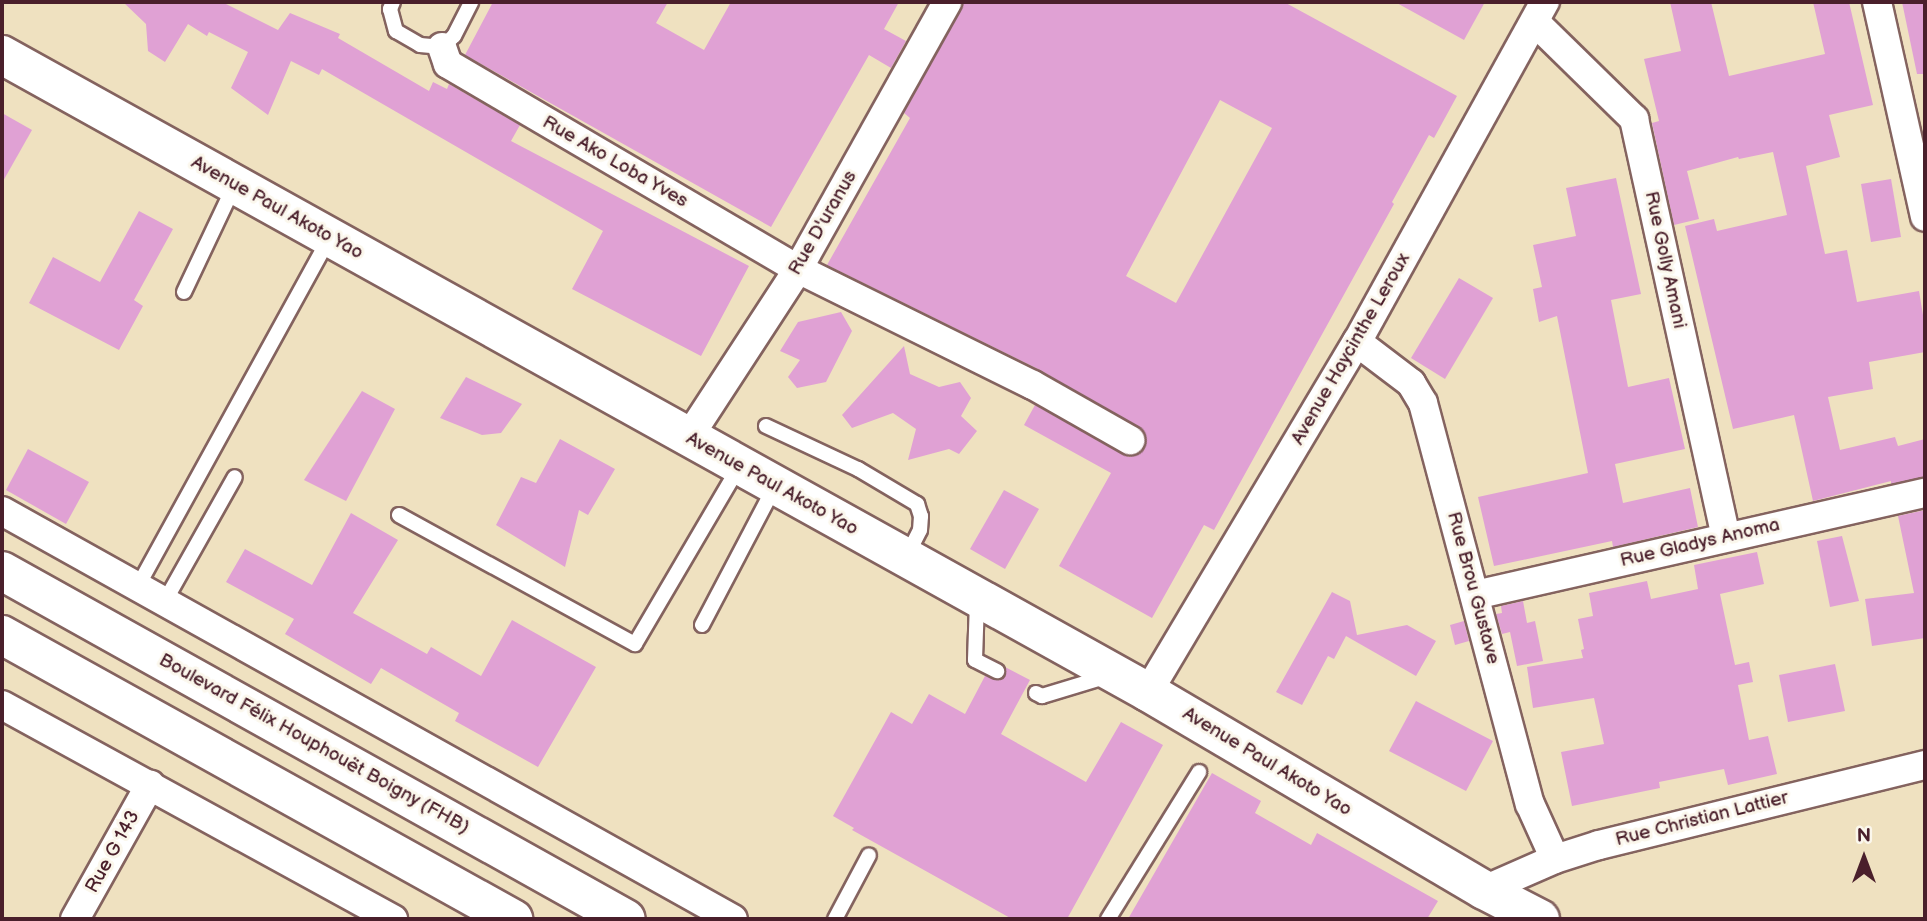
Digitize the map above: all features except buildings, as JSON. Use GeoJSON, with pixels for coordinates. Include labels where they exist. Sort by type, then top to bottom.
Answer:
{"type":"FeatureCollection","features":[{"type":"Feature","properties":{"kind":"main road","name":"Avenue Paul Akoto Yao"},"geometry":{"type":"LineString","coordinates":[[2,54],[1148,692],[1484,890],[1540,919]]}},
{"type":"Feature","properties":{"kind":"main road","name":"Boulevard Félix Houphouët Boigny (FHB)"},"geometry":{"type":"LineString","coordinates":[[2,571],[626,919]]}},
{"type":"Feature","properties":{"kind":"main road"},"geometry":{"type":"LineString","coordinates":[[2,635],[513,919]]}},
{"type":"Feature","properties":{"kind":"street","name":"Rue D'uranus"},"geometry":{"type":"LineString","coordinates":[[688,438],[798,270],[947,2]]}},
{"type":"Feature","properties":{"kind":"street"},"geometry":{"type":"LineString","coordinates":[[1877,2],[1925,216]]}},
{"type":"Feature","properties":{"kind":"street","name":"Avenue Haycinthe Leroux"},"geometry":{"type":"LineString","coordinates":[[1148,692],[1357,342],[1540,12]]}},
{"type":"Feature","properties":{"kind":"street","name":"Rue Golly Amani"},"geometry":{"type":"LineString","coordinates":[[1540,12],[1634,119],[1726,537]]}},
{"type":"Feature","properties":{"kind":"street","name":"Rue Ako Loba Yves"},"geometry":{"type":"LineString","coordinates":[[442,47],[448,64],[798,270],[1033,385],[1130,440]]}},
{"type":"Feature","properties":{"kind":"street","name":"Rue Brou Gustave"},"geometry":{"type":"LineString","coordinates":[[1357,342],[1411,383],[1423,403],[1530,804],[1555,859]]}},
{"type":"Feature","properties":{"kind":"street","name":"Rue Gladys Anoma"},"geometry":{"type":"LineString","coordinates":[[1475,595],[1925,493]]}},
{"type":"Feature","properties":{"kind":"street"},"geometry":{"type":"LineString","coordinates":[[2,511],[733,919]]}},
{"type":"Feature","properties":{"kind":"street"},"geometry":{"type":"LineString","coordinates":[[2,705],[393,919]]}},
{"type":"Feature","properties":{"kind":"street","name":"Rue Christian Lattier"},"geometry":{"type":"LineString","coordinates":[[1484,890],[1555,859],[1599,845],[1925,765]]}},
{"type":"Feature","properties":{"kind":"street","name":"Rue G 143"},"geometry":{"type":"LineString","coordinates":[[75,919],[150,785]]}},
{"type":"Feature","properties":{"kind":"lane"},"geometry":{"type":"LineString","coordinates":[[393,2],[390,9],[397,31],[420,45],[442,47],[454,36],[471,2]]}},
{"type":"Feature","properties":{"kind":"lane"},"geometry":{"type":"LineString","coordinates":[[184,292],[235,184]]}},
{"type":"Feature","properties":{"kind":"lane"},"geometry":{"type":"LineString","coordinates":[[138,586],[330,237]]}},
{"type":"Feature","properties":{"kind":"lane"},"geometry":{"type":"LineString","coordinates":[[766,426],[858,469],[917,504],[921,516],[920,530],[906,558]]}},
{"type":"Feature","properties":{"kind":"lane"},"geometry":{"type":"LineString","coordinates":[[400,514],[635,644],[740,466]]}},
{"type":"Feature","properties":{"kind":"lane"},"geometry":{"type":"LineString","coordinates":[[165,601],[235,477]]}},
{"type":"Feature","properties":{"kind":"lane"},"geometry":{"type":"LineString","coordinates":[[702,625],[776,485]]}},
{"type":"Feature","properties":{"kind":"lane"},"geometry":{"type":"LineString","coordinates":[[977,597],[975,660],[997,671]]}},
{"type":"Feature","properties":{"kind":"lane"},"geometry":{"type":"LineString","coordinates":[[1036,693],[1042,696],[1115,674]]}},
{"type":"Feature","properties":{"kind":"lane"},"geometry":{"type":"LineString","coordinates":[[1108,919],[1199,772]]}},
{"type":"Feature","properties":{"kind":"lane"},"geometry":{"type":"LineString","coordinates":[[835,919],[869,855]]}}]}
